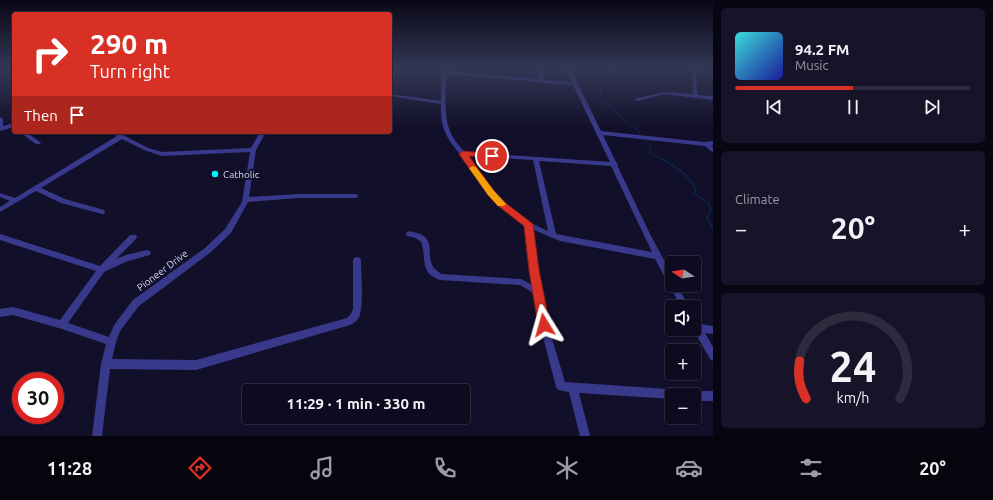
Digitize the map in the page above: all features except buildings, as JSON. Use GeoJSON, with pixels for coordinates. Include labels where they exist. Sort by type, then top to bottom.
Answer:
{"type":"FeatureCollection","features":[{"type":"Feature","properties":{"kind":"street"},"geometry":{"type":"LineString","coordinates":[[444,88],[442,103],[447,129],[463,154],[500,203],[528,224],[553,235],[657,256]]}},
{"type":"Feature","properties":{"kind":"street"},"geometry":{"type":"LineString","coordinates":[[577,88],[665,270]]}},
{"type":"Feature","properties":{"kind":"street"},"geometry":{"type":"LineString","coordinates":[[694,88],[694,92],[698,96]]}},
{"type":"Feature","properties":{"kind":"street"},"geometry":{"type":"LineString","coordinates":[[637,99],[664,93],[713,98]]}},
{"type":"Feature","properties":{"kind":"street"},"geometry":{"type":"LineString","coordinates":[[392,96],[442,103]]}},
{"type":"Feature","properties":{"kind":"street"},"geometry":{"type":"LineString","coordinates":[[0,119],[1,129],[12,126]]}},
{"type":"Feature","properties":{"kind":"street"},"geometry":{"type":"LineString","coordinates":[[25,134],[38,143]]}},
{"type":"Feature","properties":{"kind":"street"},"geometry":{"type":"LineString","coordinates":[[118,134],[146,149],[162,154],[253,150]]}},
{"type":"Feature","properties":{"kind":"street","name":"Pioneer Drive"},"geometry":{"type":"LineString","coordinates":[[97,436],[106,364],[111,342],[117,328],[136,303],[208,250],[224,235],[239,214],[245,200],[253,150],[262,134]]}},
{"type":"Feature","properties":{"kind":"street"},"geometry":{"type":"LineString","coordinates":[[600,134],[710,144],[713,150]]}},
{"type":"Feature","properties":{"kind":"street"},"geometry":{"type":"LineString","coordinates":[[0,210],[14,200],[122,136]]}},
{"type":"Feature","properties":{"kind":"street"},"geometry":{"type":"LineString","coordinates":[[463,154],[615,164]]}},
{"type":"Feature","properties":{"kind":"street"},"geometry":{"type":"LineString","coordinates":[[535,158],[553,235]]}},
{"type":"Feature","properties":{"kind":"street"},"geometry":{"type":"LineString","coordinates":[[35,188],[63,201],[102,212]]}},
{"type":"Feature","properties":{"kind":"street"},"geometry":{"type":"LineString","coordinates":[[0,195],[14,200]]}},
{"type":"Feature","properties":{"kind":"street"},"geometry":{"type":"LineString","coordinates":[[245,200],[298,196],[356,196]]}},
{"type":"Feature","properties":{"kind":"street"},"geometry":{"type":"LineString","coordinates":[[528,224],[534,270],[544,325],[561,387],[665,394]]}},
{"type":"Feature","properties":{"kind":"street"},"geometry":{"type":"LineString","coordinates":[[410,234],[420,237],[424,241],[432,274],[440,277],[521,282],[539,292]]}},
{"type":"Feature","properties":{"kind":"street"},"geometry":{"type":"LineString","coordinates":[[0,237],[101,270],[126,258],[147,253]]}},
{"type":"Feature","properties":{"kind":"street"},"geometry":{"type":"LineString","coordinates":[[62,325],[101,270],[133,237]]}},
{"type":"Feature","properties":{"kind":"street"},"geometry":{"type":"LineString","coordinates":[[106,364],[196,365],[350,321],[355,316],[357,309],[357,260]]}},
{"type":"Feature","properties":{"kind":"street"},"geometry":{"type":"LineString","coordinates":[[0,313],[13,311],[62,325],[111,342]]}},
{"type":"Feature","properties":{"kind":"street"},"geometry":{"type":"LineString","coordinates":[[701,326],[713,330]]}},
{"type":"Feature","properties":{"kind":"street"},"geometry":{"type":"LineString","coordinates":[[701,334],[713,356]]}},
{"type":"Feature","properties":{"kind":"street"},"geometry":{"type":"LineString","coordinates":[[573,387],[585,436]]}},
{"type":"Feature","properties":{"kind":"street"},"geometry":{"type":"LineString","coordinates":[[701,396],[713,396]]}},
{"type":"Feature","properties":{"kind":"waterway"},"geometry":{"type":"LineString","coordinates":[[601,88],[600,101],[611,106],[622,119],[639,131],[640,137],[650,145],[651,153],[661,159]]}},
{"type":"Feature","properties":{"kind":"waterway"},"geometry":{"type":"LineString","coordinates":[[660,158],[676,167],[685,175],[696,189],[694,193],[709,204],[711,210],[707,218],[713,228]]}},
{"type":"Feature","properties":{"kind":"slow traffic"},"geometry":{"type":"LineString","coordinates":[[473,168],[501,204]]}},
{"type":"Feature","properties":{"kind":"place","name":"Catholic"},"geometry":{"type":"Point","coordinates":[215,174]}},
{"type":"Feature","properties":{"kind":"route"},"geometry":{"type":"LineString","coordinates":[[492,156],[463,154],[483,183],[500,203],[528,224],[534,270],[544,325]]}}]}
